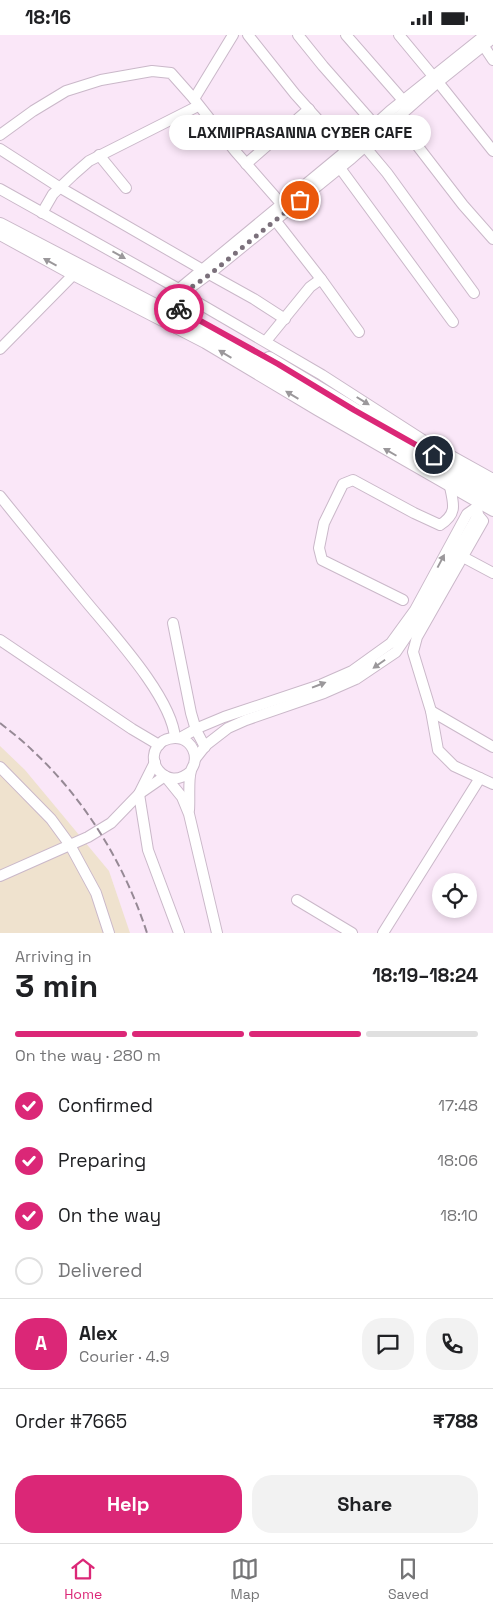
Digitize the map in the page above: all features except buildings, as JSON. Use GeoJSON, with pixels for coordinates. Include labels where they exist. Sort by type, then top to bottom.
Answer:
{"type":"FeatureCollection","features":[{"type":"Feature","properties":{"kind":"highway"},"geometry":{"type":"LineString","coordinates":[[0,214],[174,299],[205,332],[275,367],[486,495]]}},
{"type":"Feature","properties":{"kind":"highway"},"geometry":{"type":"LineString","coordinates":[[0,225],[174,299]]}},
{"type":"Feature","properties":{"kind":"highway"},"geometry":{"type":"LineString","coordinates":[[319,393],[464,468],[486,495]]}},
{"type":"Feature","properties":{"kind":"street"},"geometry":{"type":"LineString","coordinates":[[42,213],[59,187],[89,161],[196,103],[233,35]]}},
{"type":"Feature","properties":{"kind":"street"},"geometry":{"type":"LineString","coordinates":[[248,35],[346,151]]}},
{"type":"Feature","properties":{"kind":"street"},"geometry":{"type":"LineString","coordinates":[[298,35],[375,125]]}},
{"type":"Feature","properties":{"kind":"street"},"geometry":{"type":"LineString","coordinates":[[346,35],[406,104]]}},
{"type":"Feature","properties":{"kind":"street"},"geometry":{"type":"LineString","coordinates":[[399,35],[493,151]]}},
{"type":"Feature","properties":{"kind":"street"},"geometry":{"type":"LineString","coordinates":[[206,272],[275,220],[284,208],[340,168],[375,125],[406,104],[481,39],[493,37]]}},
{"type":"Feature","properties":{"kind":"street"},"geometry":{"type":"LineString","coordinates":[[481,39],[493,60]]}},
{"type":"Feature","properties":{"kind":"street"},"geometry":{"type":"LineString","coordinates":[[0,135],[66,91],[101,80],[152,71],[171,73],[284,208]]}},
{"type":"Feature","properties":{"kind":"street"},"geometry":{"type":"LineString","coordinates":[[174,299],[284,208],[346,151],[362,143],[396,118],[406,104]]}},
{"type":"Feature","properties":{"kind":"street"},"geometry":{"type":"LineString","coordinates":[[246,163],[309,109]]}},
{"type":"Feature","properties":{"kind":"street"},"geometry":{"type":"LineString","coordinates":[[396,118],[463,205],[493,239]]}},
{"type":"Feature","properties":{"kind":"street"},"geometry":{"type":"LineString","coordinates":[[362,143],[387,173],[474,293]]}},
{"type":"Feature","properties":{"kind":"street"},"geometry":{"type":"LineString","coordinates":[[0,149],[59,187],[254,299],[285,319]]}},
{"type":"Feature","properties":{"kind":"street"},"geometry":{"type":"LineString","coordinates":[[99,155],[126,187]]}},
{"type":"Feature","properties":{"kind":"street"},"geometry":{"type":"LineString","coordinates":[[340,168],[453,322]]}},
{"type":"Feature","properties":{"kind":"street"},"geometry":{"type":"LineString","coordinates":[[0,189],[42,213],[174,299],[266,341],[275,367],[319,393],[450,487],[486,495]]}},
{"type":"Feature","properties":{"kind":"street"},"geometry":{"type":"LineString","coordinates":[[275,220],[359,332]]}},
{"type":"Feature","properties":{"kind":"street"},"geometry":{"type":"LineString","coordinates":[[0,235],[74,275],[174,299]]}},
{"type":"Feature","properties":{"kind":"street"},"geometry":{"type":"LineString","coordinates":[[0,349],[74,275]]}},
{"type":"Feature","properties":{"kind":"street"},"geometry":{"type":"LineString","coordinates":[[266,341],[310,287],[321,279]]}},
{"type":"Feature","properties":{"kind":"street"},"geometry":{"type":"LineString","coordinates":[[403,600],[322,560],[319,548],[324,523],[343,484],[353,480],[440,525],[450,519],[454,506],[450,487]]}},
{"type":"Feature","properties":{"kind":"street"},"geometry":{"type":"LineString","coordinates":[[486,495],[493,511]]}},
{"type":"Feature","properties":{"kind":"street"},"geometry":{"type":"LineString","coordinates":[[179,933],[148,850],[139,794],[159,745],[166,739],[178,738],[224,717],[243,715],[276,704],[352,671],[391,643],[415,610],[466,514],[486,495]]}},
{"type":"Feature","properties":{"kind":"street"},"geometry":{"type":"LineString","coordinates":[[486,495],[483,521],[417,637],[413,651],[431,711],[438,750],[454,765],[493,784]]}},
{"type":"Feature","properties":{"kind":"street"},"geometry":{"type":"LineString","coordinates":[[276,704],[324,693],[356,679],[396,651],[419,618],[486,495]]}},
{"type":"Feature","properties":{"kind":"street"},"geometry":{"type":"LineString","coordinates":[[0,496],[139,666],[163,703],[178,738],[191,746],[195,763],[191,771],[189,814]]}},
{"type":"Feature","properties":{"kind":"street"},"geometry":{"type":"LineString","coordinates":[[454,506],[466,514]]}},
{"type":"Feature","properties":{"kind":"street"},"geometry":{"type":"LineString","coordinates":[[463,557],[493,573]]}},
{"type":"Feature","properties":{"kind":"street"},"geometry":{"type":"LineString","coordinates":[[173,623],[191,713],[196,730],[205,747]]}},
{"type":"Feature","properties":{"kind":"street"},"geometry":{"type":"LineString","coordinates":[[0,640],[132,729],[159,745]]}},
{"type":"Feature","properties":{"kind":"street"},"geometry":{"type":"LineString","coordinates":[[431,711],[493,747]]}},
{"type":"Feature","properties":{"kind":"street"},"geometry":{"type":"LineString","coordinates":[[195,759],[205,747],[243,715]]}},
{"type":"Feature","properties":{"kind":"street"},"geometry":{"type":"LineString","coordinates":[[132,729],[154,759],[158,771],[165,776],[182,797],[189,814],[217,933]]}},
{"type":"Feature","properties":{"kind":"street"},"geometry":{"type":"LineString","coordinates":[[0,767],[52,819],[70,845],[96,893],[109,933]]}},
{"type":"Feature","properties":{"kind":"street"},"geometry":{"type":"LineString","coordinates":[[0,876],[88,837],[111,823],[139,794],[165,776],[179,778],[191,771]]}},
{"type":"Feature","properties":{"kind":"street"},"geometry":{"type":"LineString","coordinates":[[383,933],[480,778]]}},
{"type":"Feature","properties":{"kind":"street"},"geometry":{"type":"LineString","coordinates":[[297,900],[352,933]]}},
{"type":"Feature","properties":{"kind":"shaded area"},"geometry":{"type":"Polygon","coordinates":[[[0,746],[25,770],[109,871],[130,933],[0,933],[0,746]]]}},
{"type":"Feature","properties":{"kind":"railway"},"geometry":{"type":"LineString","coordinates":[[0,723],[51,769],[86,812],[115,858],[138,908],[147,933]]}},
{"type":"Feature","properties":{"kind":"way so far"},"geometry":{"type":"LineString","coordinates":[[179,309],[168,303],[174,298],[179,299],[182,297],[183,293],[209,275],[300,200]]}},
{"type":"Feature","properties":{"kind":"place","name":"LAXMIPRASANNA CYBER CAFE"},"geometry":{"type":"Point","coordinates":[300,200]}},
{"type":"Feature","properties":{"kind":"route"},"geometry":{"type":"LineString","coordinates":[[179,309],[434,455]]}}]}
